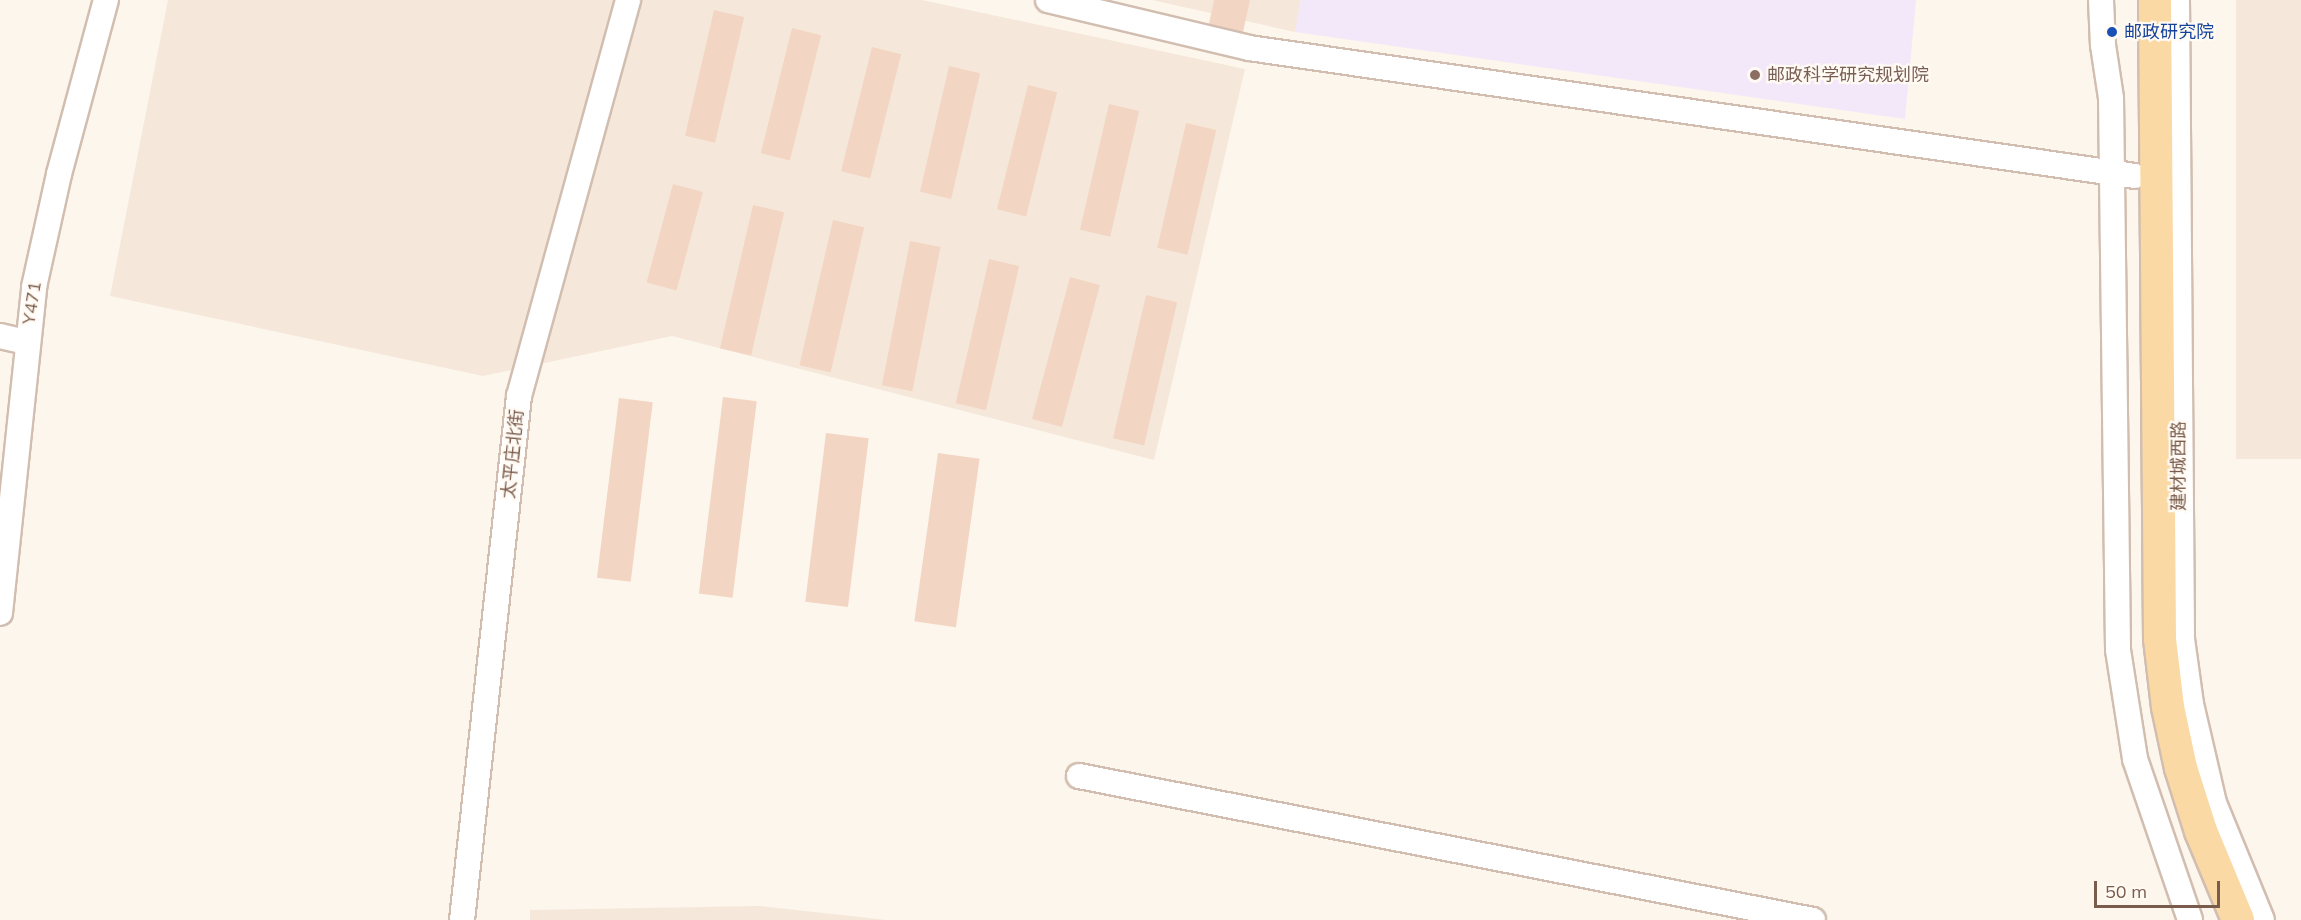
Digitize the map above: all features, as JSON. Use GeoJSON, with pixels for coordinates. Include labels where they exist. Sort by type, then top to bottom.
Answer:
{"type":"FeatureCollection","features":[{"type":"Feature","properties":{"kind":"main road"},"geometry":{"type":"LineString","coordinates":[[2133,0],[2123,175],[2142,661],[2170,801],[2186,854],[2215,920]]}},
{"type":"Feature","properties":{"kind":"main road","name":"建材城西路"},"geometry":{"type":"LineString","coordinates":[[2155,0],[2160,639],[2168,707],[2181,768],[2205,841],[2238,920]]}},
{"type":"Feature","properties":{"kind":"street","name":"Y471"},"geometry":{"type":"LineString","coordinates":[[0,614],[26,342],[45,230],[106,0]]}},
{"type":"Feature","properties":{"kind":"street","name":"太平庄北街"},"geometry":{"type":"LineString","coordinates":[[462,920],[519,396],[628,0]]}},
{"type":"Feature","properties":{"kind":"street"},"geometry":{"type":"LineString","coordinates":[[1048,0],[1249,48],[2123,175]]}},
{"type":"Feature","properties":{"kind":"street"},"geometry":{"type":"LineString","coordinates":[[2101,0],[2103,45],[2123,175],[2118,650],[2138,769],[2190,920]]}},
{"type":"Feature","properties":{"kind":"street","name":"建材城西路"},"geometry":{"type":"LineString","coordinates":[[2177,0],[2182,639],[2191,705],[2214,803],[2262,920]]}},
{"type":"Feature","properties":{"kind":"street"},"geometry":{"type":"LineString","coordinates":[[0,336],[26,342]]}},
{"type":"Feature","properties":{"kind":"street"},"geometry":{"type":"LineString","coordinates":[[1079,776],[1813,920]]}},
{"type":"Feature","properties":{"kind":"shaded area"},"geometry":{"type":"Polygon","coordinates":[[[168,0],[922,0],[1245,69],[1154,460],[672,336],[483,376],[110,296],[168,0]]]}},
{"type":"Feature","properties":{"kind":"shaded area"},"geometry":{"type":"Polygon","coordinates":[[[1152,0],[1301,0],[1295,32],[1152,0]]]}},
{"type":"Feature","properties":{"kind":"shaded area","name":"邮政科学研究规划院"},"geometry":{"type":"Polygon","coordinates":[[[1301,0],[1916,0],[1905,119],[1295,32],[1301,0]]]}},
{"type":"Feature","properties":{"kind":"shaded area"},"geometry":{"type":"Polygon","coordinates":[[[2236,0],[2301,0],[2301,459],[2236,459],[2236,0]]]}},
{"type":"Feature","properties":{"kind":"shaded area"},"geometry":{"type":"Polygon","coordinates":[[[759,906],[887,920],[530,920],[530,910],[759,906]]]}},
{"type":"Feature","properties":{"kind":"building"},"geometry":{"type":"Polygon","coordinates":[[[1214,0],[1250,0],[1243,32],[1209,24],[1214,0]]]}},
{"type":"Feature","properties":{"kind":"building"},"geometry":{"type":"Polygon","coordinates":[[[714,10],[744,17],[715,143],[685,136],[714,10]]]}},
{"type":"Feature","properties":{"kind":"building"},"geometry":{"type":"Polygon","coordinates":[[[792,28],[821,35],[790,160],[761,153],[792,28]]]}},
{"type":"Feature","properties":{"kind":"building"},"geometry":{"type":"Polygon","coordinates":[[[872,47],[901,54],[870,178],[841,171],[872,47]]]}},
{"type":"Feature","properties":{"kind":"building"},"geometry":{"type":"Polygon","coordinates":[[[949,66],[980,73],[951,199],[920,192],[949,66]]]}},
{"type":"Feature","properties":{"kind":"building"},"geometry":{"type":"Polygon","coordinates":[[[1028,85],[1057,92],[1026,216],[997,209],[1028,85]]]}},
{"type":"Feature","properties":{"kind":"building"},"geometry":{"type":"Polygon","coordinates":[[[1109,104],[1139,111],[1110,237],[1080,230],[1109,104]]]}},
{"type":"Feature","properties":{"kind":"building"},"geometry":{"type":"Polygon","coordinates":[[[1186,123],[1216,130],[1187,255],[1157,248],[1186,123]]]}},
{"type":"Feature","properties":{"kind":"building"},"geometry":{"type":"Polygon","coordinates":[[[673,184],[703,192],[677,291],[647,283],[673,184]]]}},
{"type":"Feature","properties":{"kind":"building"},"geometry":{"type":"Polygon","coordinates":[[[753,205],[784,212],[751,355],[720,348],[753,205]]]}},
{"type":"Feature","properties":{"kind":"building"},"geometry":{"type":"Polygon","coordinates":[[[833,220],[864,227],[831,372],[799,365],[833,220]]]}},
{"type":"Feature","properties":{"kind":"building"},"geometry":{"type":"Polygon","coordinates":[[[910,241],[940,247],[912,391],[882,385],[910,241]]]}},
{"type":"Feature","properties":{"kind":"building"},"geometry":{"type":"Polygon","coordinates":[[[989,259],[1019,266],[986,410],[956,403],[989,259]]]}},
{"type":"Feature","properties":{"kind":"building"},"geometry":{"type":"Polygon","coordinates":[[[1070,277],[1100,285],[1062,427],[1032,419],[1070,277]]]}},
{"type":"Feature","properties":{"kind":"building"},"geometry":{"type":"Polygon","coordinates":[[[1146,295],[1177,302],[1144,445],[1113,438],[1146,295]]]}},
{"type":"Feature","properties":{"kind":"building"},"geometry":{"type":"Polygon","coordinates":[[[723,397],[757,401],[733,598],[699,594],[723,397]]]}},
{"type":"Feature","properties":{"kind":"building"},"geometry":{"type":"Polygon","coordinates":[[[619,398],[653,402],[631,582],[597,578],[619,398]]]}},
{"type":"Feature","properties":{"kind":"building"},"geometry":{"type":"Polygon","coordinates":[[[826,433],[869,438],[848,607],[805,602],[826,433]]]}},
{"type":"Feature","properties":{"kind":"building"},"geometry":{"type":"Polygon","coordinates":[[[938,453],[980,459],[956,627],[914,621],[938,453]]]}},
{"type":"Feature","properties":{"kind":"place","name":"邮政研究院"},"geometry":{"type":"Point","coordinates":[2112,32]}},
{"type":"Feature","properties":{"kind":"place","name":"邮政科学研究规划院"},"geometry":{"type":"Point","coordinates":[1755,75]}}]}
